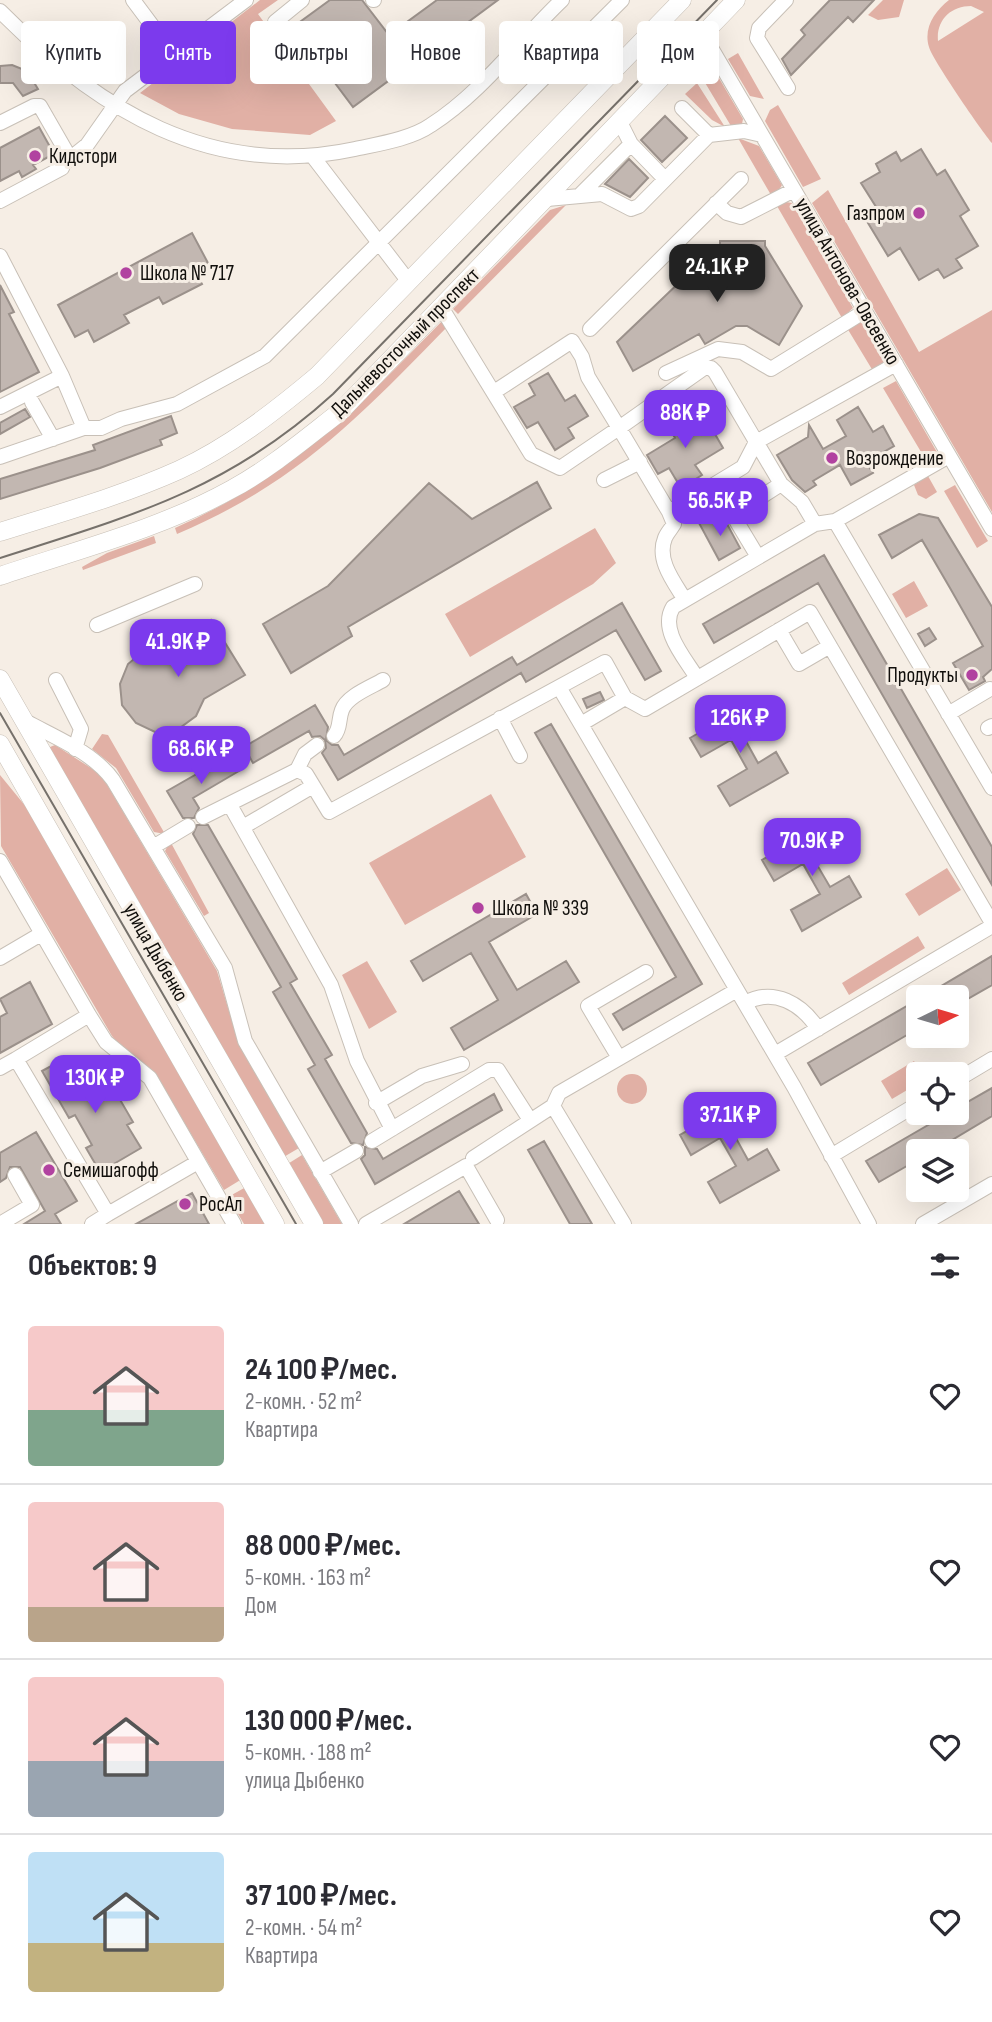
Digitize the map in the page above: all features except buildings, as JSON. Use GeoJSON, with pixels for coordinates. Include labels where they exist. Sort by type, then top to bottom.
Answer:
{"type":"FeatureCollection","features":[{"type":"Feature","properties":{"kind":"main road","name":"Дальневосточный проспект"},"geometry":{"type":"LineString","coordinates":[[0,531],[136,487],[180,469],[273,413],[317,376],[681,0]]}},
{"type":"Feature","properties":{"kind":"main road","name":"Дальневосточный проспект"},"geometry":{"type":"LineString","coordinates":[[716,21],[736,0]]}},
{"type":"Feature","properties":{"kind":"main road","name":"Дальневосточный проспект"},"geometry":{"type":"LineString","coordinates":[[0,576],[163,521],[232,489],[285,454],[341,411],[656,84]]}},
{"type":"Feature","properties":{"kind":"main road","name":"улица Дыбенко"},"geometry":{"type":"LineString","coordinates":[[0,679],[314,1224]]}},
{"type":"Feature","properties":{"kind":"main road","name":"улица Дыбенко"},"geometry":{"type":"LineString","coordinates":[[0,744],[275,1224]]}},
{"type":"Feature","properties":{"kind":"street"},"geometry":{"type":"LineString","coordinates":[[133,0],[149,21]]}},
{"type":"Feature","properties":{"kind":"street"},"geometry":{"type":"LineString","coordinates":[[219,21],[246,0]]}},
{"type":"Feature","properties":{"kind":"street"},"geometry":{"type":"LineString","coordinates":[[276,21],[302,0]]}},
{"type":"Feature","properties":{"kind":"street"},"geometry":{"type":"LineString","coordinates":[[0,11],[61,67],[161,131],[190,142],[239,153],[314,158],[371,145],[430,127],[477,86],[562,0]]}},
{"type":"Feature","properties":{"kind":"street"},"geometry":{"type":"LineString","coordinates":[[0,457],[84,428],[101,428],[121,419],[177,404],[265,356],[622,0]]}},
{"type":"Feature","properties":{"kind":"street"},"geometry":{"type":"LineString","coordinates":[[786,0],[759,28],[757,38],[788,88]]}},
{"type":"Feature","properties":{"kind":"street","name":"улица Антонова-Овсеенко"},"geometry":{"type":"LineString","coordinates":[[719,61],[992,529]]}},
{"type":"Feature","properties":{"kind":"street"},"geometry":{"type":"LineString","coordinates":[[0,201],[62,168],[87,145],[125,91],[140,80]]}},
{"type":"Feature","properties":{"kind":"street"},"geometry":{"type":"LineString","coordinates":[[0,124],[34,106],[40,106],[67,153],[67,161]]}},
{"type":"Feature","properties":{"kind":"street"},"geometry":{"type":"LineString","coordinates":[[682,108],[709,135]]}},
{"type":"Feature","properties":{"kind":"street"},"geometry":{"type":"LineString","coordinates":[[620,122],[631,145],[665,179]]}},
{"type":"Feature","properties":{"kind":"street"},"geometry":{"type":"LineString","coordinates":[[548,199],[601,194],[631,209],[639,206],[709,135],[744,131],[762,135]]}},
{"type":"Feature","properties":{"kind":"street"},"geometry":{"type":"LineString","coordinates":[[582,194],[631,145]]}},
{"type":"Feature","properties":{"kind":"street"},"geometry":{"type":"LineString","coordinates":[[314,158],[409,282]]}},
{"type":"Feature","properties":{"kind":"street"},"geometry":{"type":"LineString","coordinates":[[590,329],[741,178]]}},
{"type":"Feature","properties":{"kind":"street"},"geometry":{"type":"LineString","coordinates":[[716,203],[727,213],[741,217],[794,190]]}},
{"type":"Feature","properties":{"kind":"street"},"geometry":{"type":"LineString","coordinates":[[0,256],[62,376],[84,428]]}},
{"type":"Feature","properties":{"kind":"street"},"geometry":{"type":"LineString","coordinates":[[441,307],[531,454],[560,468],[704,368],[711,368],[781,484],[802,502],[815,524]]}},
{"type":"Feature","properties":{"kind":"street"},"geometry":{"type":"LineString","coordinates":[[666,373],[718,349],[742,352],[771,369],[865,311]]}},
{"type":"Feature","properties":{"kind":"street"},"geometry":{"type":"LineString","coordinates":[[494,392],[572,341],[582,357],[588,377],[669,512],[674,524],[666,535],[662,550],[666,569],[685,600]]}},
{"type":"Feature","properties":{"kind":"street"},"geometry":{"type":"LineString","coordinates":[[669,512],[743,467],[756,442],[896,365]]}},
{"type":"Feature","properties":{"kind":"street"},"geometry":{"type":"LineString","coordinates":[[0,407],[62,376]]}},
{"type":"Feature","properties":{"kind":"street"},"geometry":{"type":"LineString","coordinates":[[32,402],[53,439]]}},
{"type":"Feature","properties":{"kind":"street"},"geometry":{"type":"LineString","coordinates":[[697,678],[668,626],[673,607],[815,524],[835,522],[949,456]]}},
{"type":"Feature","properties":{"kind":"street"},"geometry":{"type":"LineString","coordinates":[[604,480],[640,463]]}},
{"type":"Feature","properties":{"kind":"street"},"geometry":{"type":"LineString","coordinates":[[736,513],[781,484]]}},
{"type":"Feature","properties":{"kind":"street"},"geometry":{"type":"LineString","coordinates":[[702,492],[716,505],[736,513]]}},
{"type":"Feature","properties":{"kind":"street"},"geometry":{"type":"LineString","coordinates":[[736,513],[737,522],[758,557]]}},
{"type":"Feature","properties":{"kind":"street"},"geometry":{"type":"LineString","coordinates":[[835,522],[992,789]]}},
{"type":"Feature","properties":{"kind":"street"},"geometry":{"type":"LineString","coordinates":[[97,625],[195,584]]}},
{"type":"Feature","properties":{"kind":"street"},"geometry":{"type":"LineString","coordinates":[[297,770],[306,774],[329,812],[605,662],[625,698],[645,709],[810,612],[992,925],[775,1054]]}},
{"type":"Feature","properties":{"kind":"street"},"geometry":{"type":"LineString","coordinates":[[779,630],[799,664],[830,646]]}},
{"type":"Feature","properties":{"kind":"street"},"geometry":{"type":"LineString","coordinates":[[56,680],[81,729],[75,749]]}},
{"type":"Feature","properties":{"kind":"street"},"geometry":{"type":"LineString","coordinates":[[334,736],[338,731],[342,709],[348,701],[383,680]]}},
{"type":"Feature","properties":{"kind":"street"},"geometry":{"type":"LineString","coordinates":[[559,687],[775,1054],[869,1224]]}},
{"type":"Feature","properties":{"kind":"street"},"geometry":{"type":"LineString","coordinates":[[948,714],[990,689]]}},
{"type":"Feature","properties":{"kind":"street"},"geometry":{"type":"LineString","coordinates":[[581,724],[625,698]]}},
{"type":"Feature","properties":{"kind":"street"},"geometry":{"type":"LineString","coordinates":[[500,718],[520,756]]}},
{"type":"Feature","properties":{"kind":"street"},"geometry":{"type":"LineString","coordinates":[[25,722],[75,749],[107,772],[225,968],[245,1041],[351,1224]]}},
{"type":"Feature","properties":{"kind":"street"},"geometry":{"type":"LineString","coordinates":[[204,817],[297,770],[305,754],[317,745]]}},
{"type":"Feature","properties":{"kind":"street"},"geometry":{"type":"LineString","coordinates":[[243,827],[313,786]]}},
{"type":"Feature","properties":{"kind":"street"},"geometry":{"type":"LineString","coordinates":[[230,805],[331,985],[357,1061],[376,1103],[392,1129]]}},
{"type":"Feature","properties":{"kind":"street"},"geometry":{"type":"LineString","coordinates":[[153,847],[188,826]]}},
{"type":"Feature","properties":{"kind":"street"},"geometry":{"type":"LineString","coordinates":[[0,861],[4,880],[41,934],[106,1042],[150,1078],[234,1224]]}},
{"type":"Feature","properties":{"kind":"street"},"geometry":{"type":"LineString","coordinates":[[978,900],[992,891]]}},
{"type":"Feature","properties":{"kind":"street"},"geometry":{"type":"LineString","coordinates":[[0,958],[41,934]]}},
{"type":"Feature","properties":{"kind":"street"},"geometry":{"type":"LineString","coordinates":[[619,1059],[588,1006],[646,972]]}},
{"type":"Feature","properties":{"kind":"street"},"geometry":{"type":"LineString","coordinates":[[473,1158],[552,1106],[559,1093],[741,996],[788,999],[809,1015],[818,1029]]}},
{"type":"Feature","properties":{"kind":"street"},"geometry":{"type":"LineString","coordinates":[[0,1068],[89,1015]]}},
{"type":"Feature","properties":{"kind":"street"},"geometry":{"type":"LineString","coordinates":[[16,1059],[108,1214]]}},
{"type":"Feature","properties":{"kind":"street"},"geometry":{"type":"LineString","coordinates":[[969,1073],[992,1059]]}},
{"type":"Feature","properties":{"kind":"street"},"geometry":{"type":"LineString","coordinates":[[376,1103],[422,1076],[462,1064]]}},
{"type":"Feature","properties":{"kind":"street"},"geometry":{"type":"LineString","coordinates":[[372,1141],[489,1070],[498,1070],[505,1076],[530,1120]]}},
{"type":"Feature","properties":{"kind":"street"},"geometry":{"type":"LineString","coordinates":[[552,1106],[625,1224]]}},
{"type":"Feature","properties":{"kind":"street"},"geometry":{"type":"LineString","coordinates":[[831,1156],[906,1111]]}},
{"type":"Feature","properties":{"kind":"street"},"geometry":{"type":"LineString","coordinates":[[320,1172],[356,1151]]}},
{"type":"Feature","properties":{"kind":"street"},"geometry":{"type":"LineString","coordinates":[[92,1224],[198,1162]]}},
{"type":"Feature","properties":{"kind":"street"},"geometry":{"type":"LineString","coordinates":[[366,1224],[466,1166],[497,1220]]}},
{"type":"Feature","properties":{"kind":"street"},"geometry":{"type":"LineString","coordinates":[[0,1224],[32,1205],[15,1175]]}},
{"type":"Feature","properties":{"kind":"street"},"geometry":{"type":"LineString","coordinates":[[923,1224],[992,1184]]}},
{"type":"Feature","properties":{"kind":"shaded area"},"geometry":{"type":"Polygon","coordinates":[[[260,0],[278,0],[258,14],[263,21],[250,21],[250,84],[309,84],[336,121],[310,135],[232,129],[179,114],[140,93],[152,84],[236,84],[236,21],[233,21],[260,0]]]}},
{"type":"Feature","properties":{"kind":"shaded area"},"geometry":{"type":"Polygon","coordinates":[[[883,0],[904,0],[899,17],[878,20],[868,15],[883,0]]]}},
{"type":"Feature","properties":{"kind":"shaded area"},"geometry":{"type":"Polygon","coordinates":[[[949,0],[992,0],[992,143],[948,80],[929,47],[929,27],[949,0]],[[971,6],[951,12],[942,21],[938,41],[984,12],[971,6]]]}},
{"type":"Feature","properties":{"kind":"shaded area"},"geometry":{"type":"Polygon","coordinates":[[[738,53],[764,99],[750,96],[728,59],[738,53]]]}},
{"type":"Feature","properties":{"kind":"shaded area"},"geometry":{"type":"Polygon","coordinates":[[[719,78],[743,119],[742,124],[731,126],[706,84],[719,84],[719,78]]]}},
{"type":"Feature","properties":{"kind":"shaded area"},"geometry":{"type":"Polygon","coordinates":[[[698,84],[725,127],[712,120],[685,94],[698,84]]]}},
{"type":"Feature","properties":{"kind":"shaded area"},"geometry":{"type":"Polygon","coordinates":[[[778,105],[821,179],[803,187],[765,121],[770,110],[778,105]]]}},
{"type":"Feature","properties":{"kind":"shaded area"},"geometry":{"type":"Polygon","coordinates":[[[738,138],[759,146],[782,185],[779,190],[771,195],[738,138]]]}},
{"type":"Feature","properties":{"kind":"shaded area"},"geometry":{"type":"Polygon","coordinates":[[[828,190],[919,352],[992,310],[992,512],[812,203],[828,190]]]}},
{"type":"Feature","properties":{"kind":"shaded area"},"geometry":{"type":"Polygon","coordinates":[[[786,202],[792,203],[853,308],[842,318],[777,206],[786,202]]]}},
{"type":"Feature","properties":{"kind":"shaded area"},"geometry":{"type":"Polygon","coordinates":[[[566,205],[458,314],[453,309],[550,210],[566,205]]]}},
{"type":"Feature","properties":{"kind":"shaded area"},"geometry":{"type":"Polygon","coordinates":[[[445,318],[450,324],[387,388],[325,444],[258,492],[177,534],[175,528],[255,486],[321,437],[382,382],[445,318]]]}},
{"type":"Feature","properties":{"kind":"shaded area"},"geometry":{"type":"Polygon","coordinates":[[[861,321],[885,363],[873,371],[847,328],[861,321]]]}},
{"type":"Feature","properties":{"kind":"shaded area"},"geometry":{"type":"Polygon","coordinates":[[[896,381],[938,454],[927,462],[883,388],[896,381]]]}},
{"type":"Feature","properties":{"kind":"shaded area"},"geometry":{"type":"Polygon","coordinates":[[[928,476],[937,492],[926,499],[918,495],[914,485],[928,476]]]}},
{"type":"Feature","properties":{"kind":"shaded area"},"geometry":{"type":"Polygon","coordinates":[[[955,485],[988,541],[977,548],[944,491],[955,485]]]}},
{"type":"Feature","properties":{"kind":"shaded area"},"geometry":{"type":"Polygon","coordinates":[[[595,528],[616,563],[593,584],[470,657],[445,614],[595,528]]]}},
{"type":"Feature","properties":{"kind":"shaded area"},"geometry":{"type":"Polygon","coordinates":[[[154,536],[156,543],[83,570],[82,567],[107,553],[154,536]]]}},
{"type":"Feature","properties":{"kind":"shaded area"},"geometry":{"type":"Polygon","coordinates":[[[914,581],[928,606],[906,618],[892,594],[914,581]]]}},
{"type":"Feature","properties":{"kind":"shaded area"},"geometry":{"type":"Polygon","coordinates":[[[102,734],[108,735],[165,834],[154,832],[116,768],[92,749],[102,734]]]}},
{"type":"Feature","properties":{"kind":"shaded area"},"geometry":{"type":"Polygon","coordinates":[[[55,745],[94,770],[105,781],[217,971],[239,1044],[299,1148],[282,1158],[50,751],[50,747],[55,745]]]}},
{"type":"Feature","properties":{"kind":"shaded area"},"geometry":{"type":"Polygon","coordinates":[[[0,775],[27,808],[242,1179],[224,1190],[155,1073],[122,1049],[112,1036],[1,846],[0,775]]]}},
{"type":"Feature","properties":{"kind":"shaded area"},"geometry":{"type":"Polygon","coordinates":[[[491,794],[526,857],[405,925],[369,863],[491,794]]]}},
{"type":"Feature","properties":{"kind":"shaded area"},"geometry":{"type":"Polygon","coordinates":[[[170,841],[209,913],[204,916],[165,851],[170,841]]]}},
{"type":"Feature","properties":{"kind":"shaded area"},"geometry":{"type":"Polygon","coordinates":[[[947,868],[961,890],[919,916],[905,894],[947,868]]]}},
{"type":"Feature","properties":{"kind":"shaded area"},"geometry":{"type":"Polygon","coordinates":[[[918,936],[925,948],[849,995],[842,983],[918,936]]]}},
{"type":"Feature","properties":{"kind":"shaded area"},"geometry":{"type":"Polygon","coordinates":[[[367,961],[397,1012],[369,1029],[342,975],[367,961]]]}},
{"type":"Feature","properties":{"kind":"shaded area"},"geometry":{"type":"Polygon","coordinates":[[[906,1066],[906,1091],[892,1099],[881,1081],[906,1066]]]}},
{"type":"Feature","properties":{"kind":"shaded area"},"geometry":{"type":"Polygon","coordinates":[[[632,1074],[643,1078],[647,1089],[643,1100],[632,1104],[621,1100],[617,1089],[621,1078],[632,1074]]]}},
{"type":"Feature","properties":{"kind":"shaded area"},"geometry":{"type":"Polygon","coordinates":[[[302,1155],[342,1224],[320,1224],[286,1165],[302,1155]]]}},
{"type":"Feature","properties":{"kind":"shaded area"},"geometry":{"type":"Polygon","coordinates":[[[246,1187],[267,1224],[244,1224],[228,1197],[246,1187]]]}},
{"type":"Feature","properties":{"kind":"tram line"},"geometry":{"type":"LineString","coordinates":[[0,558],[93,528],[176,496],[216,477],[294,427],[333,394],[717,0]]}},
{"type":"Feature","properties":{"kind":"tram line"},"geometry":{"type":"LineString","coordinates":[[0,713],[296,1224]]}},
{"type":"Feature","properties":{"kind":"place","name":"Кидстори"},"geometry":{"type":"Point","coordinates":[35,156]}},
{"type":"Feature","properties":{"kind":"place","name":"Газпром"},"geometry":{"type":"Point","coordinates":[919,213]}},
{"type":"Feature","properties":{"kind":"place","name":"Школа № 717"},"geometry":{"type":"Point","coordinates":[126,273]}},
{"type":"Feature","properties":{"kind":"place","name":"Возрождение"},"geometry":{"type":"Point","coordinates":[832,458]}},
{"type":"Feature","properties":{"kind":"place","name":"Продукты"},"geometry":{"type":"Point","coordinates":[972,675]}},
{"type":"Feature","properties":{"kind":"place","name":"Школа № 339"},"geometry":{"type":"Point","coordinates":[478,908]}},
{"type":"Feature","properties":{"kind":"place","name":"Семишагофф"},"geometry":{"type":"Point","coordinates":[49,1170]}},
{"type":"Feature","properties":{"kind":"place","name":"РосАл"},"geometry":{"type":"Point","coordinates":[185,1204]}}]}
